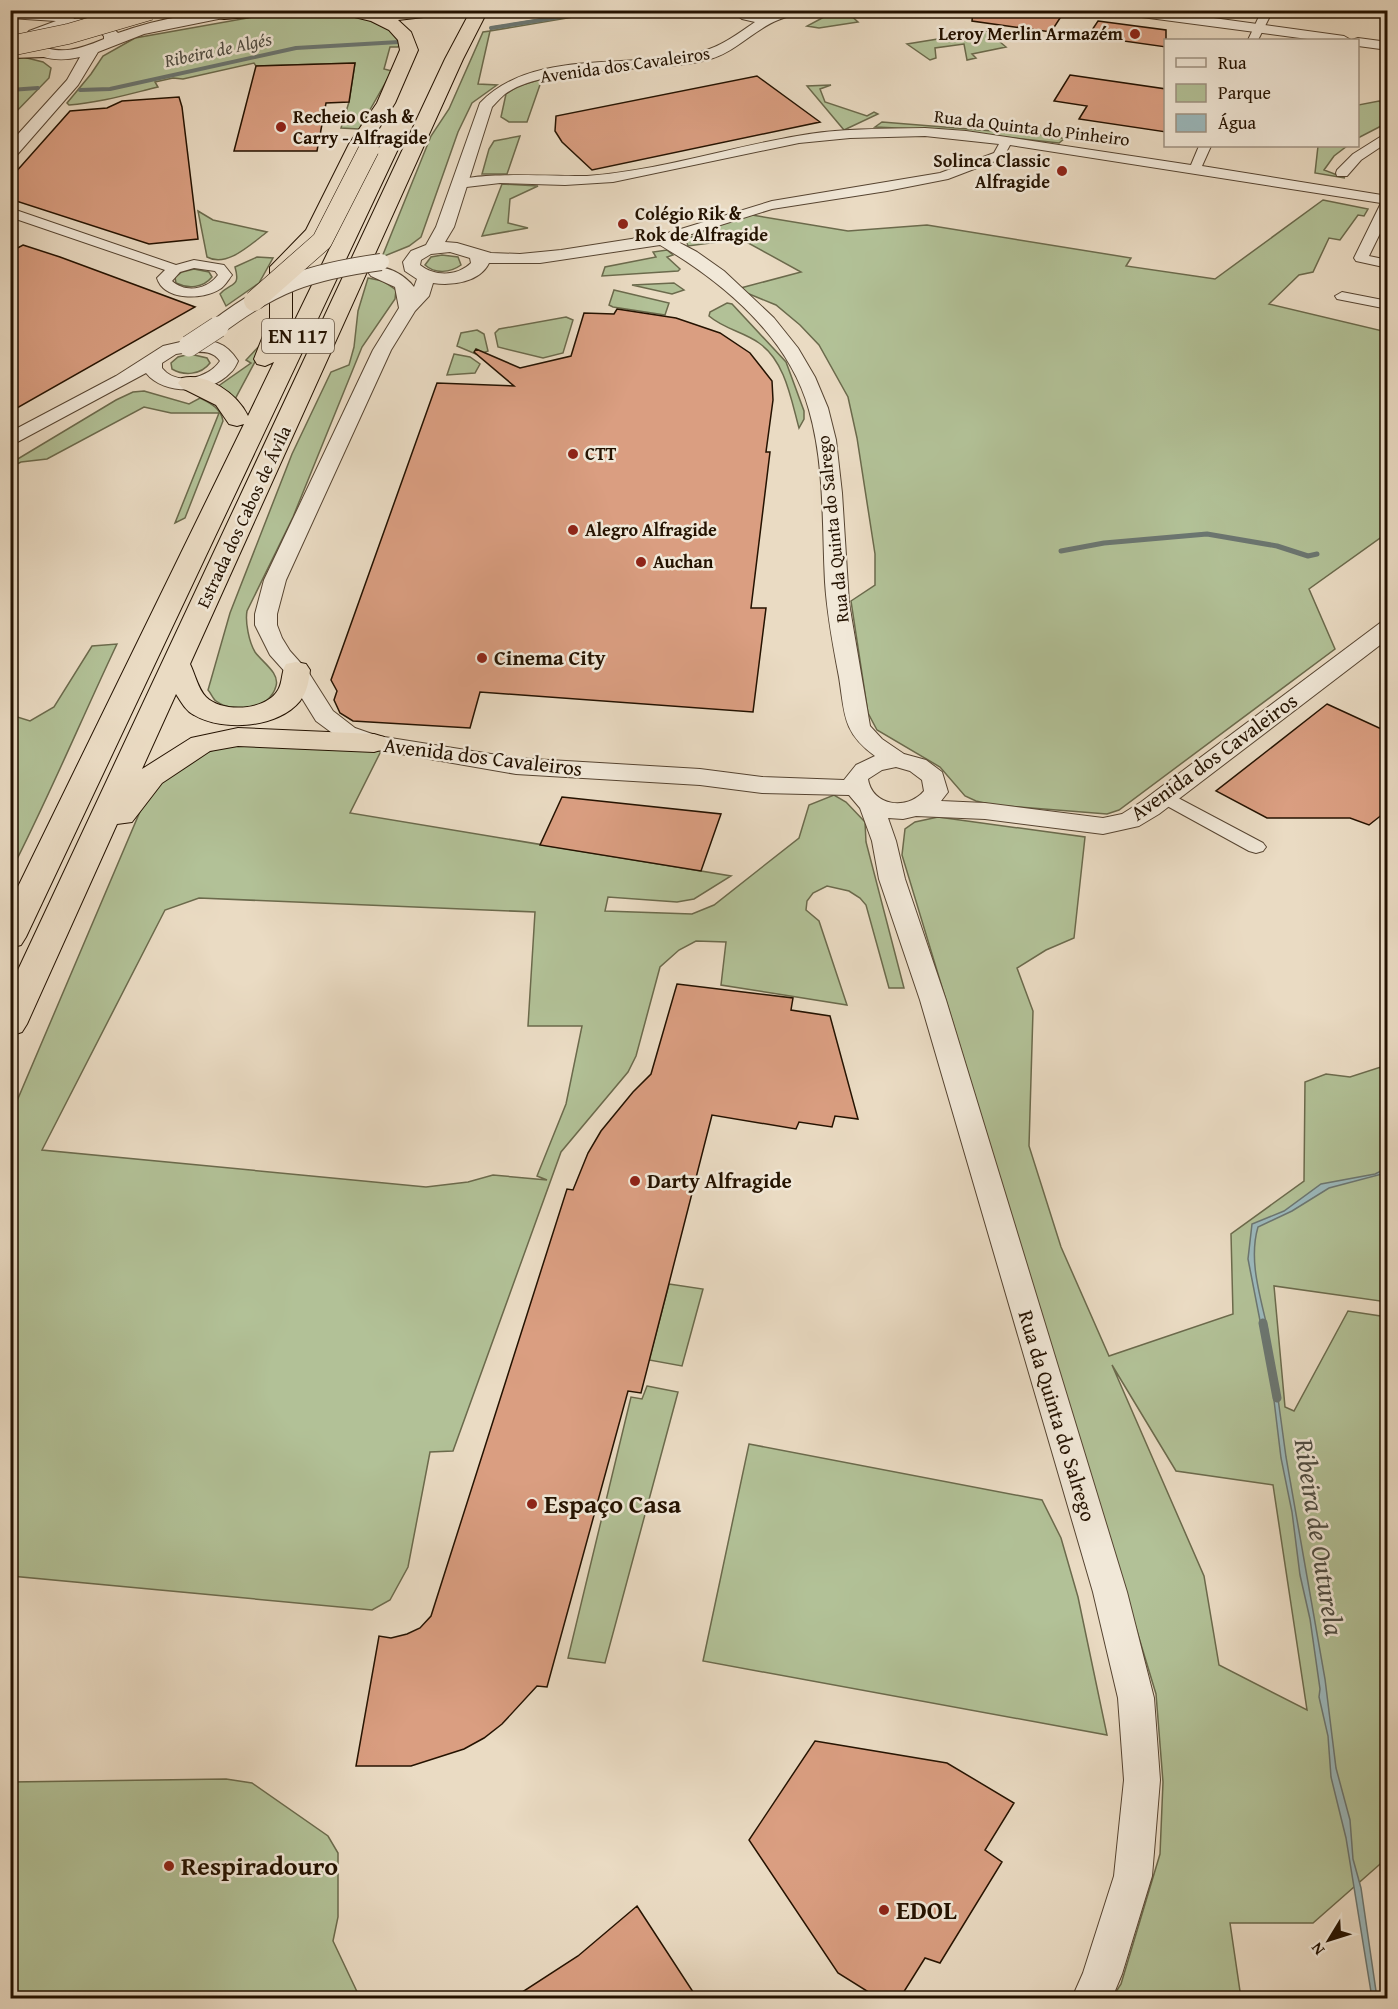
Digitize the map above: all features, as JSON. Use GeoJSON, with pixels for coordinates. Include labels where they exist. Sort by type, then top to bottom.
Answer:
{"type":"FeatureCollection","features":[{"type":"Feature","properties":{"kind":"highway"},"geometry":{"type":"LineString","coordinates":[[10,46],[60,37],[150,10]]}},
{"type":"Feature","properties":{"kind":"highway"},"geometry":{"type":"LineString","coordinates":[[215,12],[273,10]]}},
{"type":"Feature","properties":{"kind":"highway"},"geometry":{"type":"LineString","coordinates":[[187,565],[185,535],[278,327],[282,310],[279,283],[281,267],[315,233],[359,144],[386,103],[409,50],[409,42],[395,26],[381,19],[348,10]]}},
{"type":"Feature","properties":{"kind":"highway"},"geometry":{"type":"LineString","coordinates":[[380,10],[407,15],[441,10]]}},
{"type":"Feature","properties":{"kind":"highway"},"geometry":{"type":"LineString","coordinates":[[446,29],[457,10]]}},
{"type":"Feature","properties":{"kind":"highway","name":"Estrada dos Cabos de Ávila"},"geometry":{"type":"LineString","coordinates":[[10,1024],[453,59],[480,10]]}},
{"type":"Feature","properties":{"kind":"highway"},"geometry":{"type":"LineString","coordinates":[[10,40],[33,34]]}},
{"type":"Feature","properties":{"kind":"highway"},"geometry":{"type":"LineString","coordinates":[[10,53],[45,53]]}},
{"type":"Feature","properties":{"kind":"highway","name":"Estrada dos Cabos de Ávila"},"geometry":{"type":"LineString","coordinates":[[10,937],[403,116],[385,122],[322,241],[254,301]]}},
{"type":"Feature","properties":{"kind":"highway"},"geometry":{"type":"LineString","coordinates":[[190,385],[230,404],[237,419]]}},
{"type":"Feature","properties":{"kind":"highway"},"geometry":{"type":"LineString","coordinates":[[176,664],[195,702],[224,716],[255,714],[278,707],[292,691],[296,670]]}},
{"type":"Feature","properties":{"kind":"highway"},"geometry":{"type":"LineString","coordinates":[[90,854],[152,776],[201,744],[238,737],[374,743]]}},
{"type":"Feature","properties":{"kind":"street"},"geometry":{"type":"LineString","coordinates":[[16,14],[51,15],[102,26],[243,10]]}},
{"type":"Feature","properties":{"kind":"street","name":"Avenida dos Cavaleiros"},"geometry":{"type":"LineString","coordinates":[[432,249],[445,226],[485,106],[503,88],[548,74],[703,57],[734,44],[744,16],[800,10]]}},
{"type":"Feature","properties":{"kind":"street"},"geometry":{"type":"LineString","coordinates":[[1119,10],[1256,35],[1326,39]]}},
{"type":"Feature","properties":{"kind":"street"},"geometry":{"type":"LineString","coordinates":[[1256,35],[1268,10]]}},
{"type":"Feature","properties":{"kind":"street"},"geometry":{"type":"LineString","coordinates":[[45,53],[69,54],[91,51],[111,39],[215,12]]}},
{"type":"Feature","properties":{"kind":"street"},"geometry":{"type":"LineString","coordinates":[[10,135],[66,74],[63,62],[29,46],[28,41],[44,21],[34,16],[16,14]]}},
{"type":"Feature","properties":{"kind":"street"},"geometry":{"type":"LineString","coordinates":[[33,34],[53,26],[85,23]]}},
{"type":"Feature","properties":{"kind":"street"},"geometry":{"type":"LineString","coordinates":[[102,26],[112,34],[111,39]]}},
{"type":"Feature","properties":{"kind":"street"},"geometry":{"type":"LineString","coordinates":[[1359,42],[1388,46]]}},
{"type":"Feature","properties":{"kind":"street"},"geometry":{"type":"LineString","coordinates":[[10,153],[73,82],[91,51]]}},
{"type":"Feature","properties":{"kind":"street","name":"Rua da Quinta do Pinheiro"},"geometry":{"type":"LineString","coordinates":[[458,184],[500,179],[565,181],[627,177],[799,139],[850,134],[924,132],[966,135],[1195,168],[1388,201]]}},
{"type":"Feature","properties":{"kind":"street"},"geometry":{"type":"LineString","coordinates":[[1342,173],[1368,147],[1388,136]]}},
{"type":"Feature","properties":{"kind":"street"},"geometry":{"type":"LineString","coordinates":[[420,270],[432,249],[471,252],[499,259],[538,258],[663,239],[691,231],[730,215],[771,205],[934,180],[999,155],[1006,142]]}},
{"type":"Feature","properties":{"kind":"street"},"geometry":{"type":"LineString","coordinates":[[1195,168],[1205,147]]}},
{"type":"Feature","properties":{"kind":"street"},"geometry":{"type":"LineString","coordinates":[[1368,147],[1388,151]]}},
{"type":"Feature","properties":{"kind":"street"},"geometry":{"type":"LineString","coordinates":[[1388,201],[1360,258],[1388,264]]}},
{"type":"Feature","properties":{"kind":"street"},"geometry":{"type":"LineString","coordinates":[[10,212],[171,271],[10,222]]}},
{"type":"Feature","properties":{"kind":"street"},"geometry":{"type":"LineString","coordinates":[[189,346],[204,338],[254,301],[309,275],[378,268],[420,270],[445,279],[464,276],[480,264],[445,226]]}},
{"type":"Feature","properties":{"kind":"street"},"geometry":{"type":"LineString","coordinates":[[1373,231],[1388,234]]}},
{"type":"Feature","properties":{"kind":"street","name":"Rua da Quinta do Salrego"},"geometry":{"type":"LineString","coordinates":[[663,239],[711,271],[758,313],[780,336],[803,369],[812,388],[826,439],[836,587],[860,728],[874,744],[896,760]]}},
{"type":"Feature","properties":{"kind":"street"},"geometry":{"type":"LineString","coordinates":[[222,351],[226,339],[280,296],[314,280],[348,272],[378,268],[403,283],[408,293],[408,308]]}},
{"type":"Feature","properties":{"kind":"street","name":"Avenida dos Cavaleiros"},"geometry":{"type":"LineString","coordinates":[[420,270],[420,296],[408,308],[382,350],[272,590],[266,614],[266,625],[281,655],[296,670],[324,716],[347,733],[374,743],[516,766],[699,777],[863,796]]}},
{"type":"Feature","properties":{"kind":"street"},"geometry":{"type":"LineString","coordinates":[[1342,296],[1388,305]]}},
{"type":"Feature","properties":{"kind":"street"},"geometry":{"type":"LineString","coordinates":[[58,414],[86,391],[130,364],[146,350],[226,320]]}},
{"type":"Feature","properties":{"kind":"street"},"geometry":{"type":"LineString","coordinates":[[10,440],[153,363],[170,350],[189,346],[207,346],[222,351],[229,361],[222,373],[190,385],[126,389],[10,454]]}},
{"type":"Feature","properties":{"kind":"street"},"geometry":{"type":"LineString","coordinates":[[153,363],[155,374],[190,385]]}},
{"type":"Feature","properties":{"kind":"street","name":"Avenida dos Cavaleiros"},"geometry":{"type":"LineString","coordinates":[[909,810],[985,811],[1103,825],[1130,820],[1388,628]]}},
{"type":"Feature","properties":{"kind":"street"},"geometry":{"type":"LineString","coordinates":[[884,841],[909,810],[932,798],[936,785],[933,777],[918,765],[896,760],[876,763],[861,771],[856,779],[863,796],[880,808],[909,810]]}},
{"type":"Feature","properties":{"kind":"street","name":"Avenida dos Cavaleiros"},"geometry":{"type":"LineString","coordinates":[[936,785],[957,799],[985,811]]}},
{"type":"Feature","properties":{"kind":"street","name":"Rua da Quinta do Salrego"},"geometry":{"type":"LineString","coordinates":[[863,796],[884,841],[892,879],[933,1000],[1110,1592],[1136,1698],[1142,1780],[1132,1876],[1102,1974],[1092,1998]]}},
{"type":"Feature","properties":{"kind":"street"},"geometry":{"type":"LineString","coordinates":[[1165,796],[1257,847]]}},
{"type":"Feature","properties":{"kind":"green space"},"geometry":{"type":"Polygon","coordinates":[[[287,11],[323,11],[362,17],[393,31],[400,44],[398,47],[390,47],[384,69],[392,71],[359,129],[341,128],[349,102],[355,63],[256,66],[254,63],[183,79],[173,78],[155,82],[158,87],[103,100],[69,105],[67,103],[103,56],[135,38],[287,11]]]}},
{"type":"Feature","properties":{"kind":"green space"},"geometry":{"type":"Polygon","coordinates":[[[589,11],[711,11],[701,15],[579,16],[490,31],[493,27],[589,11]]]}},
{"type":"Feature","properties":{"kind":"green space"},"geometry":{"type":"Polygon","coordinates":[[[848,13],[858,22],[819,28],[807,26],[824,17],[848,13]]]}},
{"type":"Feature","properties":{"kind":"green space"},"geometry":{"type":"Polygon","coordinates":[[[490,31],[478,84],[497,85],[472,103],[458,132],[421,237],[409,246],[382,257],[431,136],[449,109],[483,32],[490,31]]]}},
{"type":"Feature","properties":{"kind":"green space"},"geometry":{"type":"Polygon","coordinates":[[[987,31],[1006,47],[972,54],[976,58],[967,60],[964,44],[935,48],[936,58],[930,60],[907,44],[987,31]]]}},
{"type":"Feature","properties":{"kind":"green space"},"geometry":{"type":"Polygon","coordinates":[[[23,57],[43,62],[51,68],[49,78],[11,117],[10,59],[23,57]]]}},
{"type":"Feature","properties":{"kind":"green space"},"geometry":{"type":"Polygon","coordinates":[[[542,79],[527,122],[509,122],[501,117],[506,94],[518,86],[542,79]]]}},
{"type":"Feature","properties":{"kind":"green space"},"geometry":{"type":"Polygon","coordinates":[[[831,85],[820,89],[825,102],[867,116],[874,112],[878,114],[844,130],[807,86],[831,85]]]}},
{"type":"Feature","properties":{"kind":"green space"},"geometry":{"type":"Polygon","coordinates":[[[1379,101],[1387,106],[1387,123],[1359,137],[1359,105],[1379,101]]]}},
{"type":"Feature","properties":{"kind":"green space"},"geometry":{"type":"Polygon","coordinates":[[[882,122],[1057,136],[1064,139],[1059,143],[941,130],[875,127],[882,122]]]}},
{"type":"Feature","properties":{"kind":"green space"},"geometry":{"type":"Polygon","coordinates":[[[520,136],[507,174],[482,174],[489,149],[494,141],[520,136]]]}},
{"type":"Feature","properties":{"kind":"green space"},"geometry":{"type":"Polygon","coordinates":[[[1318,147],[1346,147],[1334,156],[1324,170],[1345,178],[1315,173],[1318,147]]]}},
{"type":"Feature","properties":{"kind":"green space"},"geometry":{"type":"Polygon","coordinates":[[[502,184],[538,186],[510,199],[508,223],[528,228],[482,236],[502,184]]]}},
{"type":"Feature","properties":{"kind":"green space"},"geometry":{"type":"Polygon","coordinates":[[[1323,200],[1368,209],[1364,216],[1358,215],[1340,240],[1329,238],[1313,272],[1299,275],[1269,304],[1387,332],[1387,533],[1309,589],[1335,649],[1119,810],[1107,814],[993,805],[965,796],[940,767],[877,730],[868,713],[851,601],[875,585],[875,554],[857,438],[848,397],[819,345],[800,325],[776,305],[737,289],[801,272],[741,239],[688,246],[689,238],[726,221],[752,215],[848,231],[927,225],[1131,258],[1126,266],[1215,279],[1323,200]]]}},
{"type":"Feature","properties":{"kind":"green space"},"geometry":{"type":"Polygon","coordinates":[[[198,211],[213,220],[267,232],[231,257],[215,260],[207,257],[198,211]]]}},
{"type":"Feature","properties":{"kind":"green space"},"geometry":{"type":"Polygon","coordinates":[[[667,250],[673,255],[667,257],[680,269],[678,271],[602,276],[605,267],[656,257],[653,252],[667,250]]]}},
{"type":"Feature","properties":{"kind":"green space"},"geometry":{"type":"Polygon","coordinates":[[[442,255],[458,257],[461,265],[452,270],[443,271],[433,270],[425,265],[431,257],[442,255]]]}},
{"type":"Feature","properties":{"kind":"green space"},"geometry":{"type":"Polygon","coordinates":[[[257,257],[273,258],[259,283],[226,306],[220,294],[236,282],[235,267],[257,257]]]}},
{"type":"Feature","properties":{"kind":"green space"},"geometry":{"type":"Polygon","coordinates":[[[194,269],[209,272],[212,277],[195,286],[176,283],[175,277],[182,272],[194,269]]]}},
{"type":"Feature","properties":{"kind":"green space"},"geometry":{"type":"Polygon","coordinates":[[[368,278],[383,281],[396,290],[395,299],[362,347],[293,517],[247,611],[247,626],[251,643],[255,652],[273,672],[277,681],[276,686],[267,700],[259,705],[232,708],[215,700],[208,690],[230,613],[292,454],[331,372],[349,365],[354,347],[358,311],[368,278]]]}},
{"type":"Feature","properties":{"kind":"green space"},"geometry":{"type":"Polygon","coordinates":[[[674,283],[684,290],[672,294],[632,285],[674,283]]]}},
{"type":"Feature","properties":{"kind":"green space"},"geometry":{"type":"Polygon","coordinates":[[[614,290],[669,303],[665,315],[613,307],[609,305],[614,290]]]}},
{"type":"Feature","properties":{"kind":"green space"},"geometry":{"type":"Polygon","coordinates":[[[727,303],[732,304],[786,362],[804,411],[804,419],[799,428],[786,381],[768,351],[753,339],[709,316],[710,312],[727,303]]]}},
{"type":"Feature","properties":{"kind":"green space"},"geometry":{"type":"Polygon","coordinates":[[[566,317],[573,320],[563,353],[543,358],[498,347],[495,333],[499,329],[566,317]]]}},
{"type":"Feature","properties":{"kind":"green space"},"geometry":{"type":"Polygon","coordinates":[[[477,330],[484,334],[488,351],[478,355],[457,346],[461,333],[477,330]]]}},
{"type":"Feature","properties":{"kind":"green space"},"geometry":{"type":"Polygon","coordinates":[[[262,343],[265,343],[234,401],[217,387],[251,363],[246,360],[262,343]]]}},
{"type":"Feature","properties":{"kind":"green space"},"geometry":{"type":"Polygon","coordinates":[[[190,354],[207,358],[210,363],[202,370],[192,373],[182,373],[172,369],[171,363],[178,357],[190,354]]]}},
{"type":"Feature","properties":{"kind":"green space"},"geometry":{"type":"Polygon","coordinates":[[[454,354],[470,357],[480,364],[475,373],[447,375],[454,354]]]}},
{"type":"Feature","properties":{"kind":"green space"},"geometry":{"type":"Polygon","coordinates":[[[144,391],[189,404],[200,398],[214,406],[222,416],[223,421],[185,518],[175,523],[219,413],[171,413],[144,407],[47,459],[21,462],[11,467],[11,463],[116,400],[133,392],[144,391]]]}},
{"type":"Feature","properties":{"kind":"green space"},"geometry":{"type":"Polygon","coordinates":[[[117,644],[11,871],[11,715],[30,721],[54,707],[92,646],[117,644]]]}},
{"type":"Feature","properties":{"kind":"green space"},"geometry":{"type":"Polygon","coordinates":[[[277,742],[381,751],[350,813],[731,876],[694,899],[677,902],[608,897],[605,911],[692,914],[714,905],[799,838],[809,805],[834,795],[846,802],[865,822],[866,842],[904,988],[889,988],[866,905],[849,891],[827,886],[813,893],[807,901],[806,910],[819,921],[847,1005],[721,985],[726,942],[696,941],[679,950],[660,967],[636,1056],[628,1072],[561,1152],[453,1451],[430,1452],[408,1567],[390,1600],[372,1610],[11,1576],[11,1115],[153,781],[168,768],[221,747],[277,742]],[[199,898],[165,910],[42,1150],[426,1187],[468,1182],[493,1175],[547,1180],[537,1176],[566,1104],[582,1026],[528,1026],[535,912],[199,898]]]}},
{"type":"Feature","properties":{"kind":"green space"},"geometry":{"type":"Polygon","coordinates":[[[938,817],[1085,837],[1074,938],[1046,950],[1017,968],[1033,1011],[1029,1146],[1061,1247],[1109,1356],[1233,1314],[1231,1234],[1304,1181],[1305,1082],[1326,1074],[1350,1077],[1387,1065],[1387,1302],[1274,1286],[1285,1407],[1294,1411],[1348,1311],[1387,1317],[1387,1858],[1313,1923],[1230,1923],[1241,1998],[1112,1998],[1121,1984],[1160,1854],[1163,1782],[1156,1694],[902,855],[905,829],[915,822],[938,817]],[[1112,1365],[1204,1576],[1219,1665],[1307,1710],[1273,1485],[1176,1471],[1112,1365]]]}},
{"type":"Feature","properties":{"kind":"green space"},"geometry":{"type":"Polygon","coordinates":[[[669,1284],[703,1289],[682,1366],[649,1360],[669,1284]]]}},
{"type":"Feature","properties":{"kind":"green space"},"geometry":{"type":"Polygon","coordinates":[[[647,1386],[678,1392],[605,1663],[568,1658],[631,1397],[642,1399],[647,1386]]]}},
{"type":"Feature","properties":{"kind":"green space"},"geometry":{"type":"Polygon","coordinates":[[[749,1444],[1042,1500],[1061,1538],[1078,1597],[1107,1735],[703,1661],[749,1444]]]}},
{"type":"Feature","properties":{"kind":"green space"},"geometry":{"type":"Polygon","coordinates":[[[226,1779],[252,1783],[328,1836],[338,1853],[338,1917],[333,1941],[360,1998],[11,1998],[11,1782],[226,1779]]]}},
{"type":"Feature","properties":{"kind":"water"},"geometry":{"type":"Polygon","coordinates":[[[1387,1168],[1386,1173],[1329,1188],[1292,1211],[1258,1227],[1254,1253],[1255,1266],[1268,1331],[1262,1331],[1248,1259],[1252,1224],[1284,1211],[1321,1184],[1375,1174],[1387,1168]]]}},
{"type":"Feature","properties":{"kind":"water"},"geometry":{"type":"Polygon","coordinates":[[[1277,1391],[1286,1457],[1325,1679],[1336,1768],[1350,1820],[1353,1859],[1361,1888],[1377,1998],[1372,1998],[1346,1838],[1331,1777],[1328,1736],[1319,1697],[1320,1689],[1310,1619],[1300,1575],[1292,1512],[1281,1458],[1273,1392],[1277,1391]]]}},
{"type":"Feature","properties":{"kind":"building"},"geometry":{"type":"Polygon","coordinates":[[[973,10],[1029,10],[1062,15],[1051,32],[972,21],[973,10]]]}},
{"type":"Feature","properties":{"kind":"building","name":"Leroy Merlin Armazém"},"geometry":{"type":"Polygon","coordinates":[[[1098,21],[1166,30],[1164,47],[1088,36],[1098,21]]]}},
{"type":"Feature","properties":{"kind":"building","name":"Recheio Cash & Carry - Alfragide"},"geometry":{"type":"Polygon","coordinates":[[[355,63],[349,102],[326,103],[317,151],[234,151],[256,66],[355,63]]]}},
{"type":"Feature","properties":{"kind":"building"},"geometry":{"type":"Polygon","coordinates":[[[1070,75],[1164,89],[1164,132],[1079,119],[1087,106],[1054,101],[1070,75]]]}},
{"type":"Feature","properties":{"kind":"building"},"geometry":{"type":"Polygon","coordinates":[[[757,76],[820,122],[592,170],[562,142],[555,131],[556,116],[757,76]]]}},
{"type":"Feature","properties":{"kind":"building"},"geometry":{"type":"Polygon","coordinates":[[[179,97],[198,239],[149,244],[13,200],[14,174],[70,111],[107,108],[122,101],[179,97]]]}},
{"type":"Feature","properties":{"kind":"building"},"geometry":{"type":"Polygon","coordinates":[[[23,245],[195,307],[10,412],[10,252],[23,245]]]}},
{"type":"Feature","properties":{"kind":"building","name":"Alegro Alfragide"},"geometry":{"type":"Polygon","coordinates":[[[617,309],[676,318],[720,333],[750,353],[772,381],[773,400],[766,452],[770,452],[751,608],[766,608],[753,712],[480,692],[470,728],[353,721],[340,713],[334,700],[337,691],[331,680],[437,383],[514,386],[474,352],[476,349],[520,368],[571,356],[584,313],[614,314],[617,309]]]}},
{"type":"Feature","properties":{"kind":"building"},"geometry":{"type":"Polygon","coordinates":[[[1327,704],[1388,732],[1388,810],[1369,825],[1350,818],[1267,818],[1216,791],[1327,704]]]}},
{"type":"Feature","properties":{"kind":"building"},"geometry":{"type":"Polygon","coordinates":[[[562,797],[721,814],[701,871],[540,845],[562,797]]]}},
{"type":"Feature","properties":{"kind":"building"},"geometry":{"type":"Polygon","coordinates":[[[677,984],[793,998],[791,1010],[830,1016],[858,1119],[835,1116],[832,1127],[799,1122],[796,1129],[712,1115],[641,1393],[628,1391],[547,1687],[537,1686],[502,1724],[484,1738],[464,1749],[411,1766],[356,1766],[379,1636],[391,1638],[407,1634],[420,1628],[431,1616],[567,1189],[573,1190],[588,1153],[601,1131],[651,1074],[677,984]]]}},
{"type":"Feature","properties":{"kind":"building","name":"EDOL"},"geometry":{"type":"Polygon","coordinates":[[[815,1741],[947,1763],[1014,1803],[985,1850],[1002,1862],[940,1963],[925,1958],[900,1998],[878,1998],[838,1973],[749,1840],[815,1741]]]}},
{"type":"Feature","properties":{"kind":"building"},"geometry":{"type":"Polygon","coordinates":[[[637,1906],[697,1998],[513,1998],[578,1956],[637,1906]]]}},
{"type":"Feature","properties":{"kind":"waterway","name":"Ribeira de Algés"},"geometry":{"type":"LineString","coordinates":[[491,28],[592,12],[700,10]]}},
{"type":"Feature","properties":{"kind":"waterway","name":"Ribeira de Algés"},"geometry":{"type":"LineString","coordinates":[[80,90],[110,89],[296,48],[399,42]]}},
{"type":"Feature","properties":{"kind":"waterway","name":"Ribeira de Algés"},"geometry":{"type":"LineString","coordinates":[[10,90],[38,88]]}},
{"type":"Feature","properties":{"kind":"waterway"},"geometry":{"type":"LineString","coordinates":[[1061,551],[1104,543],[1207,534],[1277,546],[1308,556],[1317,554]]}},
{"type":"Feature","properties":{"kind":"waterway","name":"Ribeira de Outurela"},"geometry":{"type":"LineString","coordinates":[[1263,1323],[1277,1398]]}},
{"type":"Feature","properties":{"kind":"place","name":"Leroy Merlin Armazém"},"geometry":{"type":"Point","coordinates":[1135,34]}},
{"type":"Feature","properties":{"kind":"place","name":"Recheio Cash & Carry - Alfragide"},"geometry":{"type":"Point","coordinates":[281,127]}},
{"type":"Feature","properties":{"kind":"place","name":"Solinca Classic Alfragide"},"geometry":{"type":"Point","coordinates":[1062,171]}},
{"type":"Feature","properties":{"kind":"place","name":"Colégio Rik & Rok de Alfragide"},"geometry":{"type":"Point","coordinates":[623,224]}},
{"type":"Feature","properties":{"kind":"place","name":"CTT"},"geometry":{"type":"Point","coordinates":[573,454]}},
{"type":"Feature","properties":{"kind":"place","name":"Alegro Alfragide"},"geometry":{"type":"Point","coordinates":[573,530]}},
{"type":"Feature","properties":{"kind":"place","name":"Auchan"},"geometry":{"type":"Point","coordinates":[641,562]}},
{"type":"Feature","properties":{"kind":"place","name":"Cinema City"},"geometry":{"type":"Point","coordinates":[482,658]}},
{"type":"Feature","properties":{"kind":"place","name":"Darty Alfragide"},"geometry":{"type":"Point","coordinates":[635,1181]}},
{"type":"Feature","properties":{"kind":"place","name":"Espaço Casa"},"geometry":{"type":"Point","coordinates":[532,1504]}},
{"type":"Feature","properties":{"kind":"place","name":"Respiradouro"},"geometry":{"type":"Point","coordinates":[169,1866]}},
{"type":"Feature","properties":{"kind":"place","name":"EDOL"},"geometry":{"type":"Point","coordinates":[884,1910]}}]}
